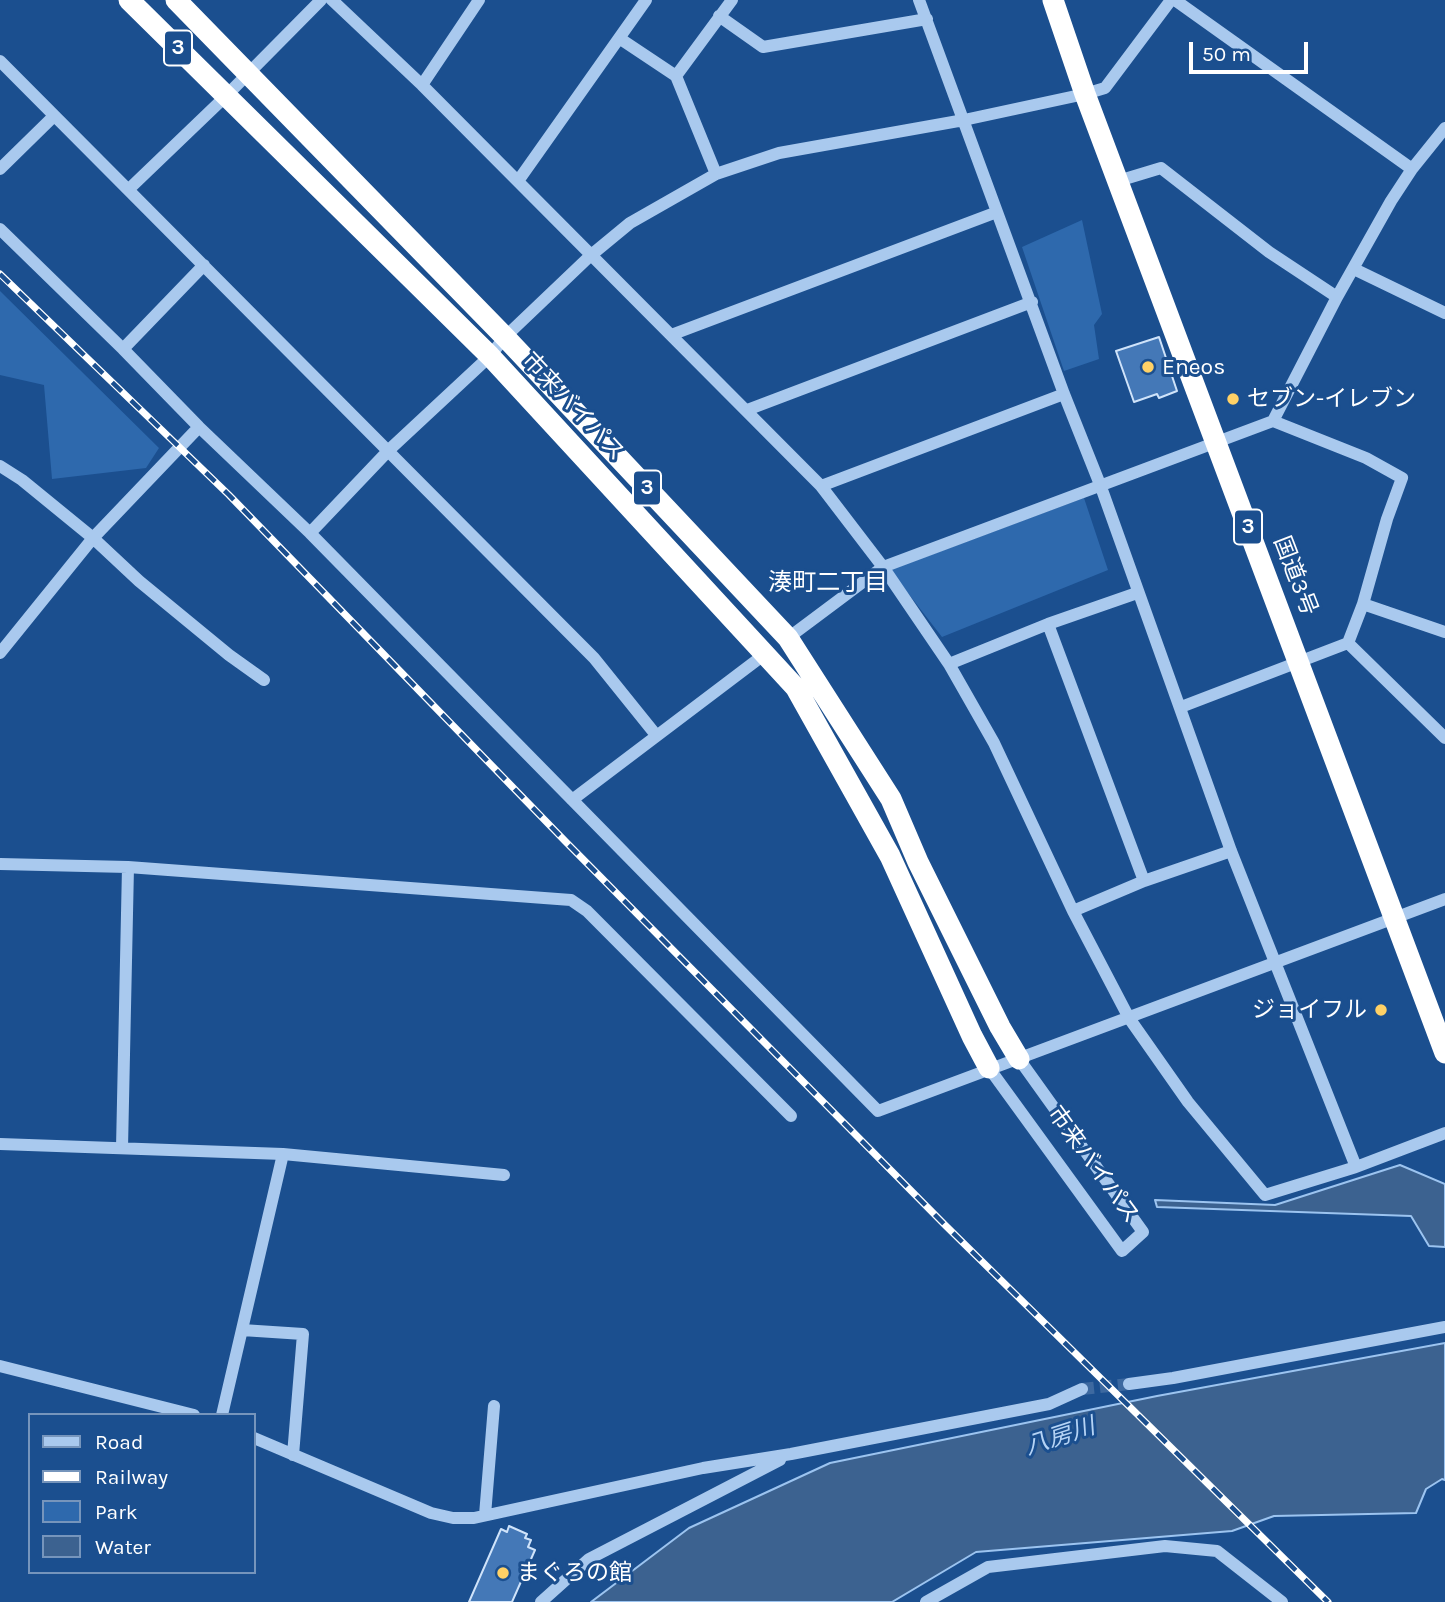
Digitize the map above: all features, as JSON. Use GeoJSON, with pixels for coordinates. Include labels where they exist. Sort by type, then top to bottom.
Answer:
{"type":"FeatureCollection","features":[{"type":"Feature","properties":{"kind":"highway","name":"市来バイパス"},"geometry":{"type":"LineString","coordinates":[[129,0],[490,356],[796,688],[890,856],[989,1068]]}},
{"type":"Feature","properties":{"kind":"highway","name":"市来バイパス"},"geometry":{"type":"LineString","coordinates":[[176,0],[505,337],[789,638],[891,799],[918,862],[1000,1027],[1019,1059]]}},
{"type":"Feature","properties":{"kind":"highway","name":"国道3号"},"geometry":{"type":"LineString","coordinates":[[1052,0],[1445,1053]]}},
{"type":"Feature","properties":{"kind":"street"},"geometry":{"type":"LineString","coordinates":[[129,189],[321,0]]}},
{"type":"Feature","properties":{"kind":"street"},"geometry":{"type":"LineString","coordinates":[[332,0],[422,85],[821,486],[883,567],[949,664],[994,743],[1073,911],[1129,1018],[1188,1102],[1265,1195],[1356,1167],[1445,1133]]}},
{"type":"Feature","properties":{"kind":"street"},"geometry":{"type":"LineString","coordinates":[[517,181],[646,0]]}},
{"type":"Feature","properties":{"kind":"street"},"geometry":{"type":"LineString","coordinates":[[676,76],[732,0]]}},
{"type":"Feature","properties":{"kind":"street"},"geometry":{"type":"LineString","coordinates":[[919,0],[1064,394],[1101,486],[1231,851],[1356,1167]]}},
{"type":"Feature","properties":{"kind":"street"},"geometry":{"type":"LineString","coordinates":[[310,533],[390,450],[490,356],[505,337],[590,256],[630,223],[716,174],[779,153],[964,120],[1105,88],[1173,0],[1412,169]]}},
{"type":"Feature","properties":{"kind":"street"},"geometry":{"type":"LineString","coordinates":[[422,85],[476,1]]}},
{"type":"Feature","properties":{"kind":"street"},"geometry":{"type":"LineString","coordinates":[[719,16],[763,47],[927,19]]}},
{"type":"Feature","properties":{"kind":"street"},"geometry":{"type":"LineString","coordinates":[[619,38],[676,76],[716,174]]}},
{"type":"Feature","properties":{"kind":"street"},"geometry":{"type":"LineString","coordinates":[[0,61],[594,658],[656,735]]}},
{"type":"Feature","properties":{"kind":"street"},"geometry":{"type":"LineString","coordinates":[[0,169],[54,116]]}},
{"type":"Feature","properties":{"kind":"street"},"geometry":{"type":"LineString","coordinates":[[789,638],[883,567],[1273,421],[1337,297],[1391,201],[1412,169],[1445,128]]}},
{"type":"Feature","properties":{"kind":"street"},"geometry":{"type":"LineString","coordinates":[[1118,181],[1161,168],[1269,252],[1337,297]]}},
{"type":"Feature","properties":{"kind":"street"},"geometry":{"type":"LineString","coordinates":[[671,335],[997,212]]}},
{"type":"Feature","properties":{"kind":"street"},"geometry":{"type":"LineString","coordinates":[[0,229],[310,533],[878,1111],[1445,899]]}},
{"type":"Feature","properties":{"kind":"street"},"geometry":{"type":"LineString","coordinates":[[123,349],[204,265]]}},
{"type":"Feature","properties":{"kind":"street"},"geometry":{"type":"LineString","coordinates":[[1354,269],[1445,313]]}},
{"type":"Feature","properties":{"kind":"street"},"geometry":{"type":"LineString","coordinates":[[747,410],[1032,302]]}},
{"type":"Feature","properties":{"kind":"street"},"geometry":{"type":"LineString","coordinates":[[821,486],[1064,394]]}},
{"type":"Feature","properties":{"kind":"street"},"geometry":{"type":"LineString","coordinates":[[1181,707],[1348,643],[1363,604],[1387,519],[1402,478],[1366,458],[1273,421]]}},
{"type":"Feature","properties":{"kind":"street"},"geometry":{"type":"LineString","coordinates":[[0,653],[93,538],[199,427]]}},
{"type":"Feature","properties":{"kind":"street"},"geometry":{"type":"LineString","coordinates":[[0,466],[22,480],[93,538],[139,581],[229,655],[264,680]]}},
{"type":"Feature","properties":{"kind":"street"},"geometry":{"type":"LineString","coordinates":[[949,664],[1048,624],[1137,593]]}},
{"type":"Feature","properties":{"kind":"street"},"geometry":{"type":"LineString","coordinates":[[1363,604],[1445,632]]}},
{"type":"Feature","properties":{"kind":"street"},"geometry":{"type":"LineString","coordinates":[[1048,624],[1144,881]]}},
{"type":"Feature","properties":{"kind":"street"},"geometry":{"type":"LineString","coordinates":[[1348,643],[1445,738]]}},
{"type":"Feature","properties":{"kind":"street"},"geometry":{"type":"LineString","coordinates":[[572,800],[765,654]]}},
{"type":"Feature","properties":{"kind":"street"},"geometry":{"type":"LineString","coordinates":[[1073,911],[1144,881],[1231,851]]}},
{"type":"Feature","properties":{"kind":"street"},"geometry":{"type":"LineString","coordinates":[[0,864],[128,867],[571,900],[587,911],[791,1116]]}},
{"type":"Feature","properties":{"kind":"street"},"geometry":{"type":"LineString","coordinates":[[122,1148],[128,867]]}},
{"type":"Feature","properties":{"kind":"street","name":"市来バイパス"},"geometry":{"type":"LineString","coordinates":[[989,1068],[1122,1251],[1143,1232],[1019,1059]]}},
{"type":"Feature","properties":{"kind":"street"},"geometry":{"type":"LineString","coordinates":[[0,1144],[283,1154],[504,1175]]}},
{"type":"Feature","properties":{"kind":"street"},"geometry":{"type":"LineString","coordinates":[[222,1413],[283,1154]]}},
{"type":"Feature","properties":{"kind":"street"},"geometry":{"type":"LineString","coordinates":[[1129,1384],[1445,1327]]}},
{"type":"Feature","properties":{"kind":"street"},"geometry":{"type":"LineString","coordinates":[[242,1330],[303,1334],[293,1455]]}},
{"type":"Feature","properties":{"kind":"street"},"geometry":{"type":"LineString","coordinates":[[0,1366],[186,1413]]}},
{"type":"Feature","properties":{"kind":"street"},"geometry":{"type":"LineString","coordinates":[[256,1439],[431,1513],[453,1518],[485,1515],[703,1468],[791,1454],[1049,1404],[1082,1389]]}},
{"type":"Feature","properties":{"kind":"street"},"geometry":{"type":"LineString","coordinates":[[485,1515],[494,1406]]}},
{"type":"Feature","properties":{"kind":"street"},"geometry":{"type":"LineString","coordinates":[[541,1602],[589,1559],[791,1454]]}},
{"type":"Feature","properties":{"kind":"street"},"geometry":{"type":"LineString","coordinates":[[926,1602],[988,1567],[1165,1546],[1217,1552],[1282,1602]]}},
{"type":"Feature","properties":{"kind":"green space"},"geometry":{"type":"Polygon","coordinates":[[[1082,220],[1102,314],[1094,325],[1099,359],[1064,371],[1022,247],[1082,220]]]}},
{"type":"Feature","properties":{"kind":"green space"},"geometry":{"type":"Polygon","coordinates":[[[0,291],[159,448],[146,468],[52,479],[44,385],[0,375],[0,291]]]}},
{"type":"Feature","properties":{"kind":"green space"},"geometry":{"type":"Polygon","coordinates":[[[1084,498],[1108,570],[942,637],[890,570],[1084,498]]]}},
{"type":"Feature","properties":{"kind":"water"},"geometry":{"type":"Polygon","coordinates":[[[1400,1165],[1445,1184],[1445,1247],[1429,1246],[1411,1216],[1157,1207],[1155,1200],[1275,1205],[1400,1165]]]}},
{"type":"Feature","properties":{"kind":"water","name":"八房川"},"geometry":{"type":"Polygon","coordinates":[[[1445,1343],[1445,1480],[1442,1479],[1426,1489],[1416,1513],[1274,1516],[1232,1531],[976,1552],[892,1602],[591,1602],[689,1528],[830,1463],[1157,1396],[1445,1343]]]}},
{"type":"Feature","properties":{"kind":"building"},"geometry":{"type":"Polygon","coordinates":[[[1159,337],[1177,391],[1159,398],[1157,394],[1134,402],[1116,351],[1159,337]]]}},
{"type":"Feature","properties":{"kind":"building","name":"まぐろの館"},"geometry":{"type":"Polygon","coordinates":[[[509,1526],[527,1534],[525,1538],[531,1540],[528,1547],[535,1550],[512,1602],[469,1602],[501,1529],[507,1532],[509,1526]]]}},
{"type":"Feature","properties":{"kind":"tunnel"},"geometry":{"type":"LineString","coordinates":[[1082,1389],[1129,1384]]}},
{"type":"Feature","properties":{"kind":"railway"},"geometry":{"type":"LineString","coordinates":[[0,274],[229,495],[565,841],[946,1226],[1328,1602]]}},
{"type":"Feature","properties":{"kind":"place","name":"Eneos"},"geometry":{"type":"Point","coordinates":[1148,367]}},
{"type":"Feature","properties":{"kind":"place","name":"セブン-イレブン"},"geometry":{"type":"Point","coordinates":[1233,399]}},
{"type":"Feature","properties":{"kind":"place","name":"ジョイフル"},"geometry":{"type":"Point","coordinates":[1381,1010]}},
{"type":"Feature","properties":{"kind":"place","name":"まぐろの館"},"geometry":{"type":"Point","coordinates":[503,1573]}},
{"type":"Feature","properties":{"kind":"district","name":"湊町二丁目"},"geometry":{"type":"Point","coordinates":[828,583]}}]}
